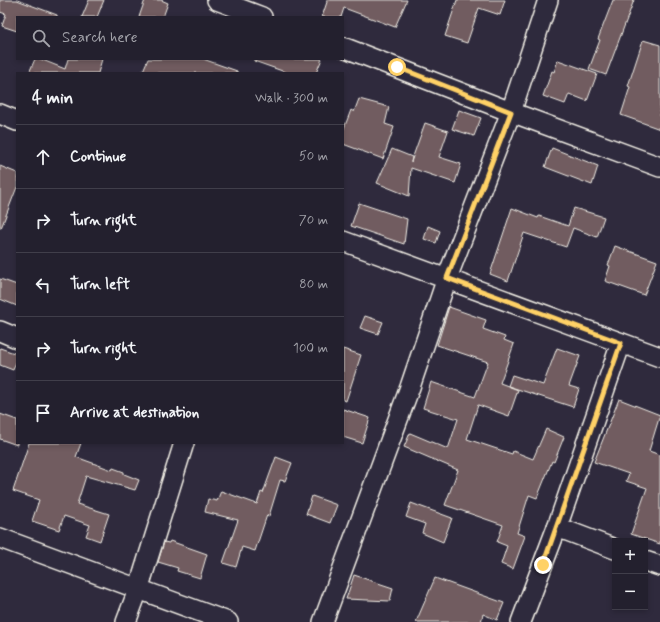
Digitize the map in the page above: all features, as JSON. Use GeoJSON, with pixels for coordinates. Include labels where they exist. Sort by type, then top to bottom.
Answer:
{"type":"FeatureCollection","features":[{"type":"Feature","properties":{"kind":"street"},"geometry":{"type":"LineString","coordinates":[[217,0],[259,16]]}},
{"type":"Feature","properties":{"kind":"street"},"geometry":{"type":"LineString","coordinates":[[323,622],[410,387],[447,278],[511,112],[548,0]]}},
{"type":"Feature","properties":{"kind":"street"},"geometry":{"type":"LineString","coordinates":[[344,47],[511,112],[660,167]]}},
{"type":"Feature","properties":{"kind":"street"},"geometry":{"type":"LineString","coordinates":[[0,114],[16,121]]}},
{"type":"Feature","properties":{"kind":"street"},"geometry":{"type":"LineString","coordinates":[[344,241],[660,357]]}},
{"type":"Feature","properties":{"kind":"street"},"geometry":{"type":"LineString","coordinates":[[0,331],[16,338]]}},
{"type":"Feature","properties":{"kind":"street"},"geometry":{"type":"LineString","coordinates":[[521,622],[557,527],[621,343]]}},
{"type":"Feature","properties":{"kind":"street"},"geometry":{"type":"LineString","coordinates":[[126,622],[138,590],[184,444]]}},
{"type":"Feature","properties":{"kind":"street"},"geometry":{"type":"LineString","coordinates":[[557,527],[612,548]]}},
{"type":"Feature","properties":{"kind":"street"},"geometry":{"type":"LineString","coordinates":[[0,538],[228,622]]}},
{"type":"Feature","properties":{"kind":"street"},"geometry":{"type":"LineString","coordinates":[[648,562],[660,566]]}},
{"type":"Feature","properties":{"kind":"building"},"geometry":{"type":"Polygon","coordinates":[[[0,0],[17,0],[57,16],[16,16],[16,31],[2,26],[6,14],[0,12],[0,0]]]}},
{"type":"Feature","properties":{"kind":"building"},"geometry":{"type":"Polygon","coordinates":[[[89,0],[104,0],[97,16],[82,16],[89,0]]]}},
{"type":"Feature","properties":{"kind":"building"},"geometry":{"type":"Polygon","coordinates":[[[145,0],[161,0],[168,3],[163,16],[139,16],[145,0]]]}},
{"type":"Feature","properties":{"kind":"building"},"geometry":{"type":"Polygon","coordinates":[[[326,0],[407,0],[395,27],[344,8],[341,16],[322,16],[327,2],[326,0]]]}},
{"type":"Feature","properties":{"kind":"building"},"geometry":{"type":"Polygon","coordinates":[[[457,0],[505,0],[500,15],[479,8],[467,43],[445,36],[457,0]]]}},
{"type":"Feature","properties":{"kind":"building"},"geometry":{"type":"Polygon","coordinates":[[[613,0],[634,0],[606,75],[589,69],[600,40],[598,39],[613,0]]]}},
{"type":"Feature","properties":{"kind":"building"},"geometry":{"type":"Polygon","coordinates":[[[643,40],[660,45],[660,129],[621,115],[630,87],[628,86],[643,40]]]}},
{"type":"Feature","properties":{"kind":"building"},"geometry":{"type":"Polygon","coordinates":[[[35,60],[42,60],[65,69],[68,60],[102,60],[98,72],[29,72],[35,60]]]}},
{"type":"Feature","properties":{"kind":"building"},"geometry":{"type":"Polygon","coordinates":[[[148,60],[206,60],[237,71],[237,72],[142,72],[148,60]]]}},
{"type":"Feature","properties":{"kind":"building"},"geometry":{"type":"Polygon","coordinates":[[[322,60],[316,72],[285,72],[254,61],[322,60]]]}},
{"type":"Feature","properties":{"kind":"building"},"geometry":{"type":"Polygon","coordinates":[[[558,60],[597,74],[587,101],[569,94],[565,104],[543,96],[552,71],[554,72],[558,60]]]}},
{"type":"Feature","properties":{"kind":"building"},"geometry":{"type":"Polygon","coordinates":[[[359,99],[389,107],[385,124],[394,127],[383,159],[344,144],[344,128],[351,110],[354,112],[359,99]]]}},
{"type":"Feature","properties":{"kind":"building"},"geometry":{"type":"Polygon","coordinates":[[[459,110],[481,118],[474,136],[452,129],[459,110]]]}},
{"type":"Feature","properties":{"kind":"building"},"geometry":{"type":"Polygon","coordinates":[[[425,123],[448,131],[439,157],[461,164],[455,183],[411,168],[409,196],[377,183],[392,149],[412,157],[411,162],[425,123]]]}},
{"type":"Feature","properties":{"kind":"building"},"geometry":{"type":"Polygon","coordinates":[[[552,148],[598,166],[592,185],[545,167],[552,148]]]}},
{"type":"Feature","properties":{"kind":"building"},"geometry":{"type":"Polygon","coordinates":[[[0,166],[16,173],[16,190],[0,228],[0,166]]]}},
{"type":"Feature","properties":{"kind":"building"},"geometry":{"type":"Polygon","coordinates":[[[359,203],[407,219],[404,244],[351,226],[359,203]]]}},
{"type":"Feature","properties":{"kind":"building"},"geometry":{"type":"Polygon","coordinates":[[[512,208],[538,218],[539,216],[568,226],[574,208],[604,217],[597,237],[573,228],[566,247],[524,233],[508,281],[490,274],[512,208]]]}},
{"type":"Feature","properties":{"kind":"building"},"geometry":{"type":"Polygon","coordinates":[[[428,226],[440,231],[436,243],[424,239],[428,226]]]}},
{"type":"Feature","properties":{"kind":"building"},"geometry":{"type":"Polygon","coordinates":[[[615,246],[657,261],[644,295],[605,281],[610,266],[608,265],[615,246]]]}},
{"type":"Feature","properties":{"kind":"building"},"geometry":{"type":"Polygon","coordinates":[[[0,279],[16,285],[16,306],[0,299],[0,279]]]}},
{"type":"Feature","properties":{"kind":"building"},"geometry":{"type":"Polygon","coordinates":[[[449,307],[486,320],[483,329],[505,337],[504,340],[514,344],[500,383],[518,390],[509,416],[478,405],[467,439],[512,454],[513,451],[533,459],[546,429],[564,437],[554,462],[552,461],[537,498],[529,495],[517,533],[525,536],[513,569],[501,564],[507,546],[497,542],[503,525],[445,505],[458,470],[404,447],[410,433],[448,449],[458,419],[423,408],[431,382],[475,397],[488,362],[437,345],[449,307]]]}},
{"type":"Feature","properties":{"kind":"building"},"geometry":{"type":"Polygon","coordinates":[[[365,316],[383,322],[378,334],[360,328],[365,316]]]}},
{"type":"Feature","properties":{"kind":"building"},"geometry":{"type":"Polygon","coordinates":[[[0,348],[16,354],[16,362],[13,370],[0,365],[0,348]]]}},
{"type":"Feature","properties":{"kind":"building"},"geometry":{"type":"Polygon","coordinates":[[[557,348],[580,356],[569,386],[579,389],[573,407],[508,386],[512,375],[543,385],[557,348]]]}},
{"type":"Feature","properties":{"kind":"building"},"geometry":{"type":"Polygon","coordinates":[[[344,349],[361,355],[346,401],[344,400],[344,349]]]}},
{"type":"Feature","properties":{"kind":"building"},"geometry":{"type":"Polygon","coordinates":[[[619,399],[660,415],[649,451],[660,455],[660,544],[648,540],[648,538],[643,538],[631,534],[647,488],[626,481],[629,474],[594,462],[619,399]]]}},
{"type":"Feature","properties":{"kind":"building"},"geometry":{"type":"Polygon","coordinates":[[[344,409],[370,418],[362,443],[344,437],[344,409]]]}},
{"type":"Feature","properties":{"kind":"building"},"geometry":{"type":"Polygon","coordinates":[[[0,414],[16,420],[17,445],[0,439],[0,414]]]}},
{"type":"Feature","properties":{"kind":"building"},"geometry":{"type":"Polygon","coordinates":[[[29,444],[81,444],[76,457],[112,470],[113,468],[124,472],[124,474],[139,480],[135,490],[86,476],[77,504],[109,514],[100,541],[86,536],[90,525],[64,516],[59,530],[32,521],[39,500],[13,491],[29,444]]]}},
{"type":"Feature","properties":{"kind":"building"},"geometry":{"type":"Polygon","coordinates":[[[276,457],[292,463],[285,481],[280,480],[269,516],[267,515],[255,551],[242,547],[236,567],[223,563],[238,520],[205,512],[208,499],[217,501],[221,491],[257,504],[261,492],[263,493],[276,457]]]}},
{"type":"Feature","properties":{"kind":"building"},"geometry":{"type":"Polygon","coordinates":[[[312,496],[337,505],[330,523],[306,514],[312,496]]]}},
{"type":"Feature","properties":{"kind":"building"},"geometry":{"type":"Polygon","coordinates":[[[411,503],[452,518],[443,542],[422,533],[425,524],[406,517],[411,503]]]}},
{"type":"Feature","properties":{"kind":"building"},"geometry":{"type":"Polygon","coordinates":[[[170,541],[207,554],[200,578],[177,571],[178,568],[158,562],[164,542],[169,543],[170,541]]]}},
{"type":"Feature","properties":{"kind":"building"},"geometry":{"type":"Polygon","coordinates":[[[354,575],[393,588],[390,601],[346,599],[354,575]]]}},
{"type":"Feature","properties":{"kind":"building"},"geometry":{"type":"Polygon","coordinates":[[[435,578],[504,603],[497,620],[483,614],[481,622],[416,622],[435,578]]]}},
{"type":"Feature","properties":{"kind":"route"},"geometry":{"type":"LineString","coordinates":[[397,67],[511,112],[447,278],[621,343],[543,565]]}}]}
